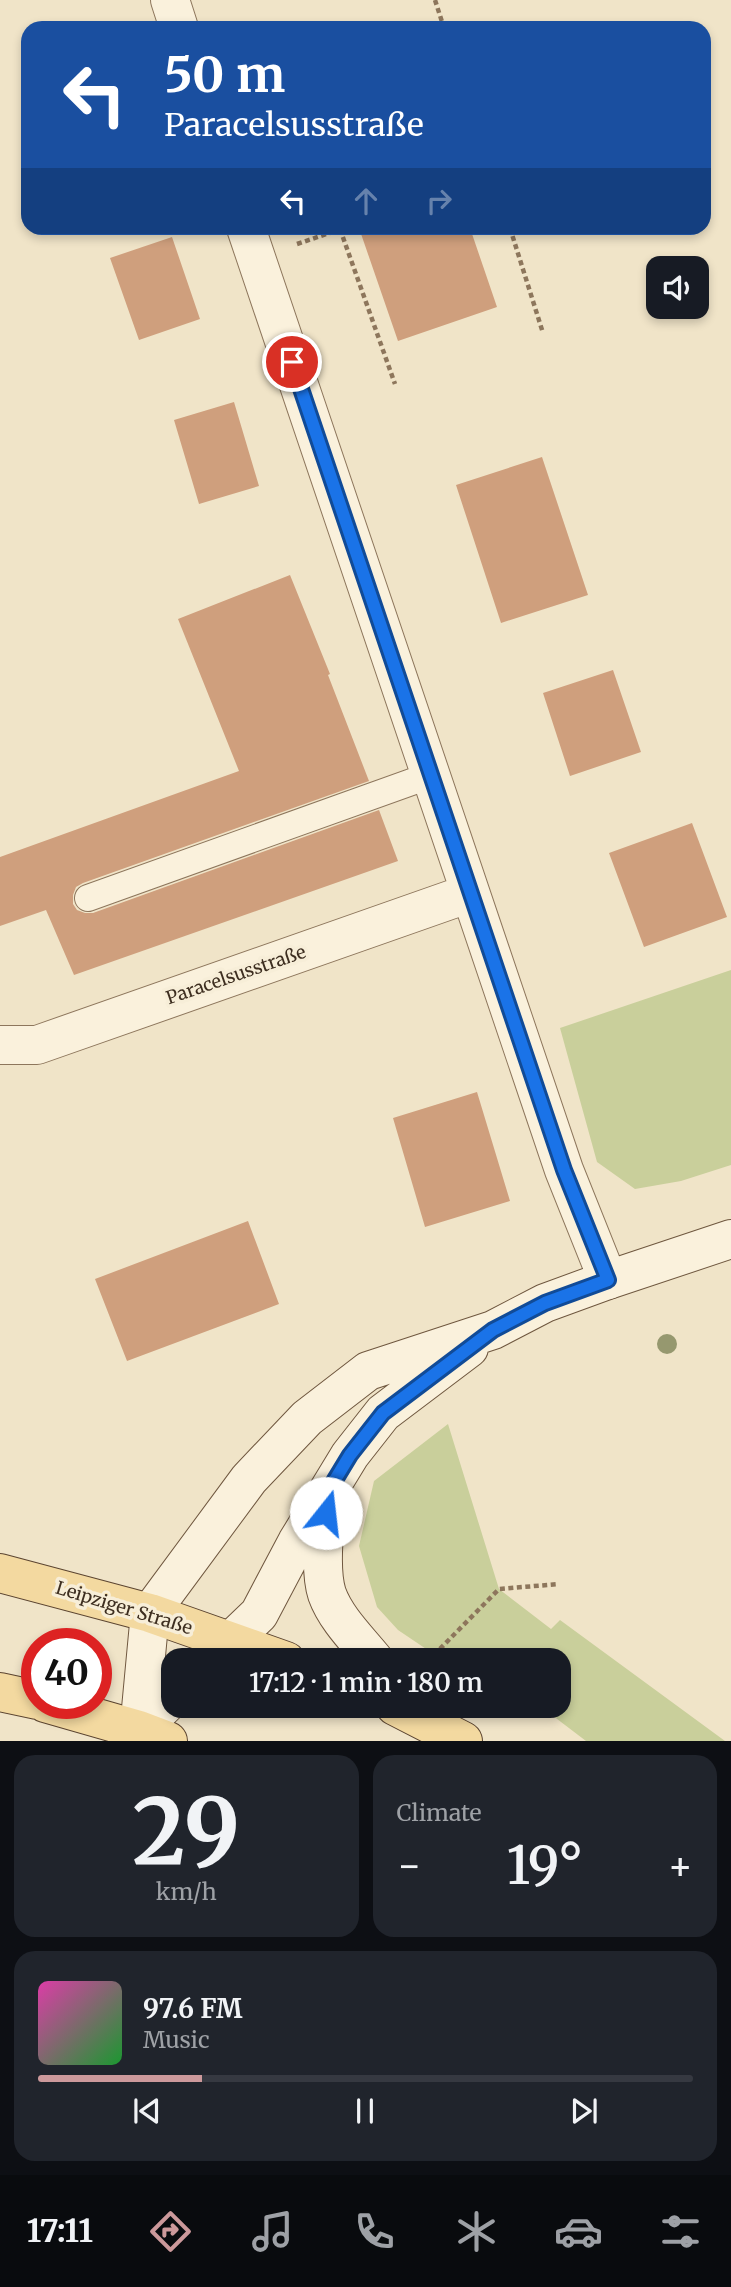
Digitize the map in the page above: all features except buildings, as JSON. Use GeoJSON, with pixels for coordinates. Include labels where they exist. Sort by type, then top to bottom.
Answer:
{"type":"FeatureCollection","features":[{"type":"Feature","properties":{"kind":"main road","name":"Leipziger Straße"},"geometry":{"type":"LineString","coordinates":[[0,1573],[150,1613],[214,1648]]}},
{"type":"Feature","properties":{"kind":"main road"},"geometry":{"type":"LineString","coordinates":[[0,1692],[21,1697]]}},
{"type":"Feature","properties":{"kind":"main road"},"geometry":{"type":"LineString","coordinates":[[423,1718],[463,1741]]}},
{"type":"Feature","properties":{"kind":"main road"},"geometry":{"type":"LineString","coordinates":[[99,1719],[153,1735]]}},
{"type":"Feature","properties":{"kind":"street"},"geometry":{"type":"LineString","coordinates":[[170,0],[177,21]]}},
{"type":"Feature","properties":{"kind":"street"},"geometry":{"type":"LineString","coordinates":[[248,235],[564,1170],[608,1280]]}},
{"type":"Feature","properties":{"kind":"street","name":"Paracelsusstraße"},"geometry":{"type":"LineString","coordinates":[[0,1045],[37,1045],[470,893]]}},
{"type":"Feature","properties":{"kind":"street"},"geometry":{"type":"LineString","coordinates":[[153,1735],[150,1613],[249,1479],[307,1418],[368,1371],[493,1330],[545,1303],[731,1239]]}},
{"type":"Feature","properties":{"kind":"street"},"geometry":{"type":"LineString","coordinates":[[223,1648],[259,1614],[297,1542],[350,1455],[383,1413],[493,1330]]}},
{"type":"Feature","properties":{"kind":"street"},"geometry":{"type":"LineString","coordinates":[[327,1493],[323,1553],[327,1592],[342,1621],[364,1648]]}},
{"type":"Feature","properties":{"kind":"street"},"geometry":{"type":"LineString","coordinates":[[153,1735],[162,1718]]}},
{"type":"Feature","properties":{"kind":"lane"},"geometry":{"type":"LineString","coordinates":[[88,898],[431,775]]}},
{"type":"Feature","properties":{"kind":"path"},"geometry":{"type":"LineString","coordinates":[[435,0],[442,21]]}},
{"type":"Feature","properties":{"kind":"path"},"geometry":{"type":"LineString","coordinates":[[344,235],[395,384]]}},
{"type":"Feature","properties":{"kind":"path"},"geometry":{"type":"LineString","coordinates":[[512,235],[543,333]]}},
{"type":"Feature","properties":{"kind":"path"},"geometry":{"type":"LineString","coordinates":[[441,1648],[499,1589],[559,1584]]}},
{"type":"Feature","properties":{"kind":"green space"},"geometry":{"type":"Polygon","coordinates":[[[731,970],[731,1165],[681,1181],[635,1189],[597,1162],[560,1028],[731,970]]]}},
{"type":"Feature","properties":{"kind":"green space"},"geometry":{"type":"Polygon","coordinates":[[[448,1424],[499,1589],[551,1629],[560,1620],[725,1741],[586,1741],[556,1718],[571,1718],[571,1648],[425,1648],[398,1630],[377,1607],[359,1546],[374,1481],[448,1424]]]}},
{"type":"Feature","properties":{"kind":"route"},"geometry":{"type":"LineString","coordinates":[[292,362],[564,1170],[608,1280],[545,1303],[493,1330],[383,1413],[350,1455],[327,1493],[326,1513]]}}]}
